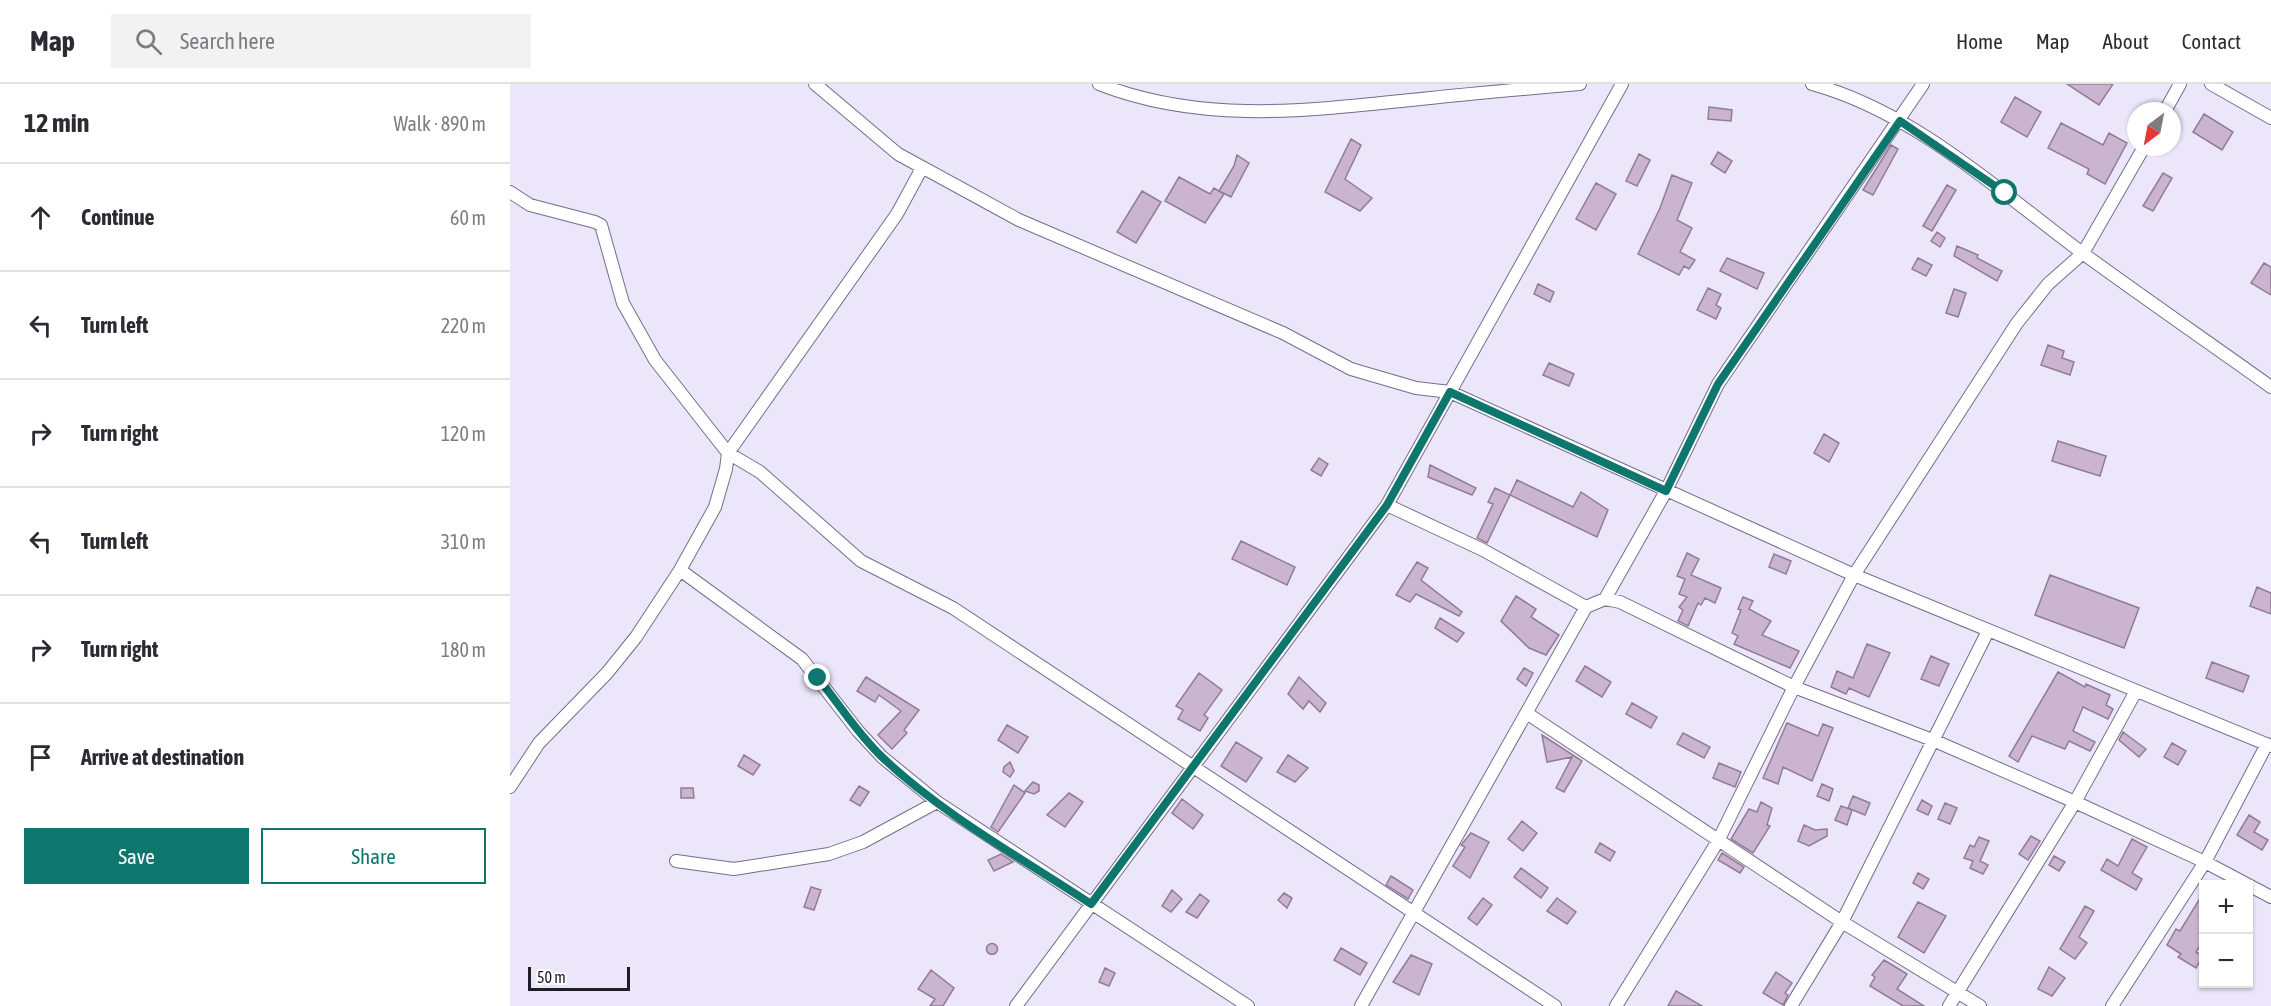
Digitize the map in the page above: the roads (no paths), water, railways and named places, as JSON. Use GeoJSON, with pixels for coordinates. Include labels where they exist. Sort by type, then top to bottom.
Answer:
{"type":"FeatureCollection","features":[{"type":"Feature","properties":{"kind":"street"},"geometry":{"type":"LineString","coordinates":[[815,84],[898,154],[1019,220],[1283,333],[1351,369],[1395,383],[1450,392],[1854,576],[2269,745],[2205,862],[2112,1006]]}},
{"type":"Feature","properties":{"kind":"street"},"geometry":{"type":"LineString","coordinates":[[1100,84],[1161,104],[1196,109],[1278,113],[1580,84]]}},
{"type":"Feature","properties":{"kind":"street"},"geometry":{"type":"LineString","coordinates":[[1016,1006],[1387,505],[1622,84]]}},
{"type":"Feature","properties":{"kind":"street"},"geometry":{"type":"LineString","coordinates":[[1812,84],[1837,91],[1900,121],[2005,193],[2083,253],[2271,387]]}},
{"type":"Feature","properties":{"kind":"street"},"geometry":{"type":"LineString","coordinates":[[1844,84],[1869,106]]}},
{"type":"Feature","properties":{"kind":"street"},"geometry":{"type":"LineString","coordinates":[[1605,600],[1666,491],[1718,384],[1900,121],[1923,84]]}},
{"type":"Feature","properties":{"kind":"street"},"geometry":{"type":"LineString","coordinates":[[2170,102],[2180,84]]}},
{"type":"Feature","properties":{"kind":"street"},"geometry":{"type":"LineString","coordinates":[[2211,84],[2271,118]]}},
{"type":"Feature","properties":{"kind":"street"},"geometry":{"type":"LineString","coordinates":[[1616,1006],[1718,841],[1794,687],[1854,576],[2017,323],[2048,284],[2083,253],[2139,156]]}},
{"type":"Feature","properties":{"kind":"street"},"geometry":{"type":"LineString","coordinates":[[510,788],[539,743],[607,673],[636,637],[680,570],[715,507],[726,469],[728,453],[897,214],[922,168]]}},
{"type":"Feature","properties":{"kind":"street"},"geometry":{"type":"LineString","coordinates":[[510,192],[530,206],[601,225],[623,303],[655,360],[728,453],[760,472],[861,561],[953,608],[1555,1006]]}},
{"type":"Feature","properties":{"kind":"street"},"geometry":{"type":"LineString","coordinates":[[1387,505],[1483,550],[1586,607]]}},
{"type":"Feature","properties":{"kind":"street"},"geometry":{"type":"LineString","coordinates":[[680,570],[802,659],[858,731],[882,757],[937,802],[1248,1006]]}},
{"type":"Feature","properties":{"kind":"street"},"geometry":{"type":"LineString","coordinates":[[1361,1006],[1413,911],[1528,714],[1586,607],[1605,600],[1620,602],[1794,687],[1935,741],[2075,802],[2205,862],[2271,897]]}},
{"type":"Feature","properties":{"kind":"street"},"geometry":{"type":"LineString","coordinates":[[1791,1006],[1842,922],[1935,741],[1988,631]]}},
{"type":"Feature","properties":{"kind":"street"},"geometry":{"type":"LineString","coordinates":[[1949,1006],[2075,802],[2136,691]]}},
{"type":"Feature","properties":{"kind":"street"},"geometry":{"type":"LineString","coordinates":[[1528,714],[1842,922],[1980,1006]]}},
{"type":"Feature","properties":{"kind":"street"},"geometry":{"type":"LineString","coordinates":[[676,861],[734,869],[829,854],[863,842],[937,802]]}}]}
